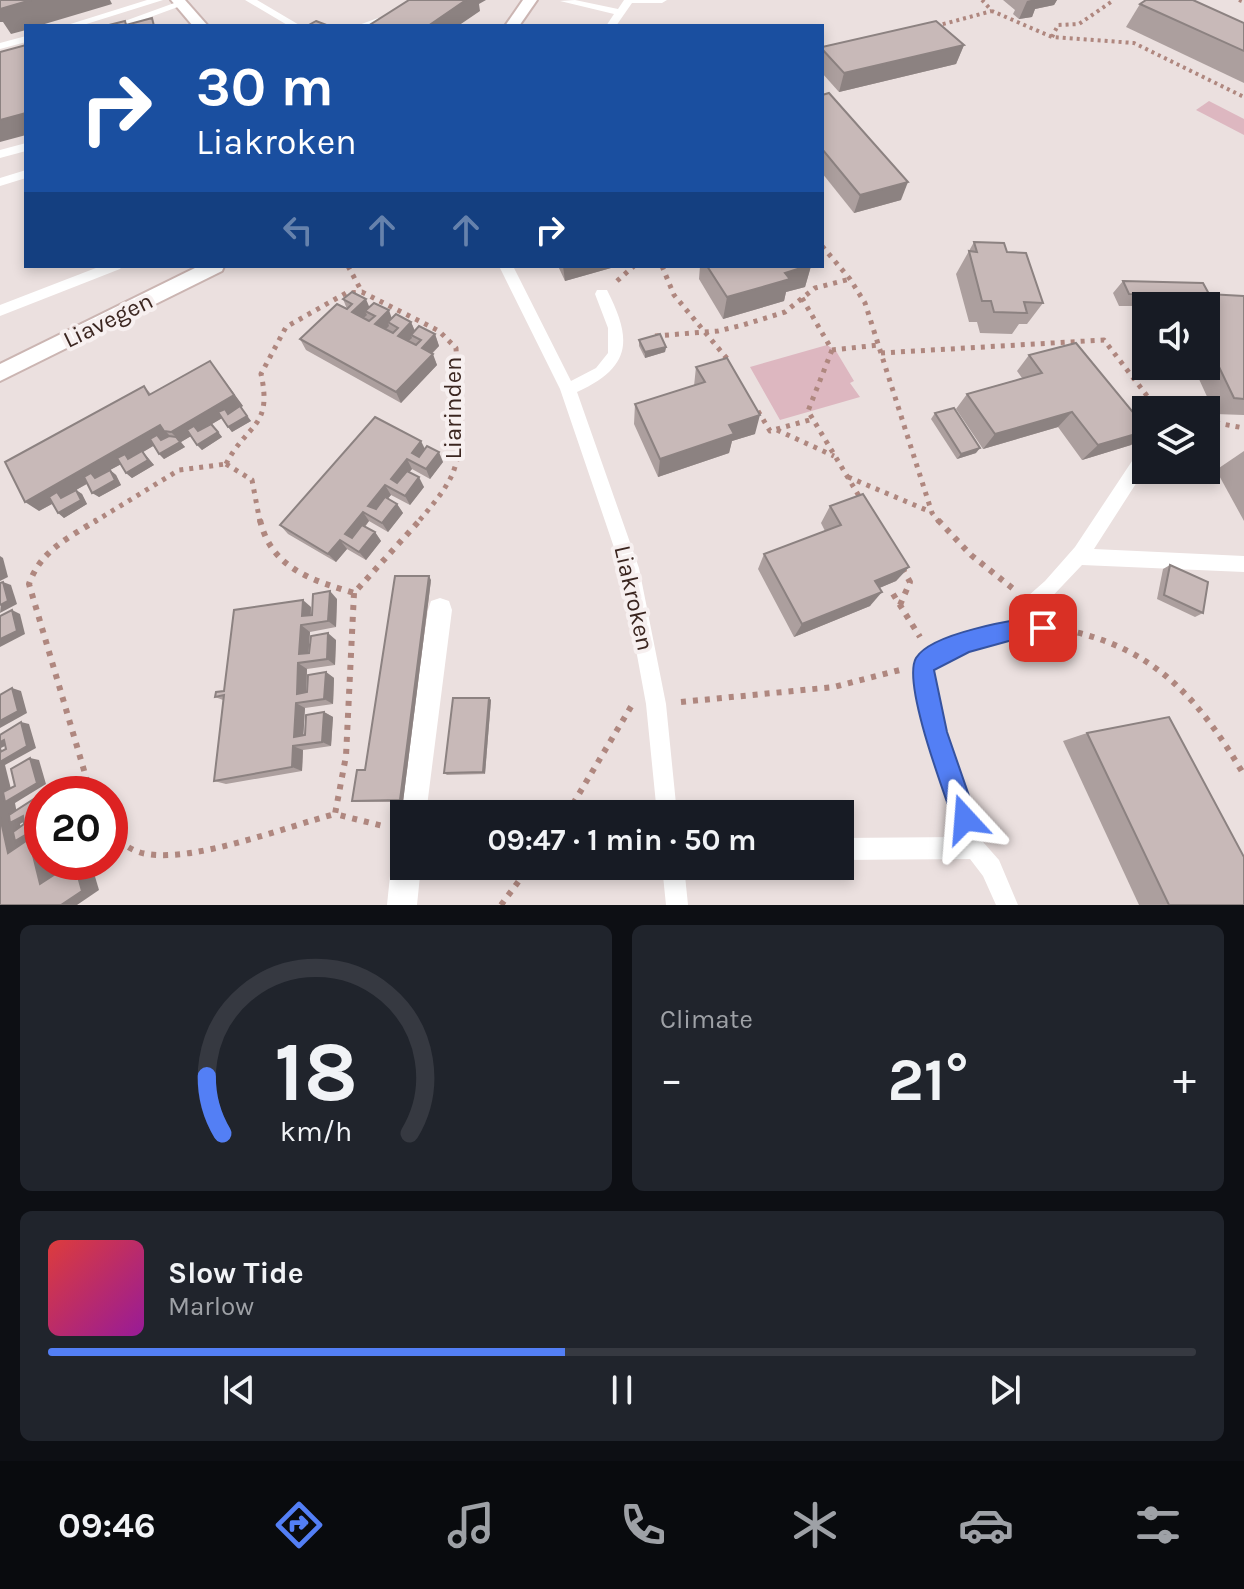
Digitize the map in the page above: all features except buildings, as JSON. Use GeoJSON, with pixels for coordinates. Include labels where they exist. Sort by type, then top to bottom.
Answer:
{"type":"FeatureCollection","features":[{"type":"Feature","properties":{"kind":"main road"},"geometry":{"type":"LineString","coordinates":[[513,24],[530,0]]}},
{"type":"Feature","properties":{"kind":"main road"},"geometry":{"type":"LineString","coordinates":[[179,1],[199,24]]}},
{"type":"Feature","properties":{"kind":"main road","name":"Liavegen"},"geometry":{"type":"LineString","coordinates":[[0,373],[211,268]]}},
{"type":"Feature","properties":{"kind":"main road"},"geometry":{"type":"LineString","coordinates":[[405,800],[440,610]]}},
{"type":"Feature","properties":{"kind":"main road"},"geometry":{"type":"LineString","coordinates":[[402,905],[405,880]]}},
{"type":"Feature","properties":{"kind":"lane"},"geometry":{"type":"LineString","coordinates":[[76,24],[158,0]]}},
{"type":"Feature","properties":{"kind":"lane"},"geometry":{"type":"LineString","coordinates":[[250,0],[292,24]]}},
{"type":"Feature","properties":{"kind":"lane"},"geometry":{"type":"LineString","coordinates":[[612,24],[631,0],[662,0]]}},
{"type":"Feature","properties":{"kind":"lane"},"geometry":{"type":"LineString","coordinates":[[121,24],[179,1]]}},
{"type":"Feature","properties":{"kind":"lane"},"geometry":{"type":"LineString","coordinates":[[565,1],[620,12]]}},
{"type":"Feature","properties":{"kind":"lane"},"geometry":{"type":"LineString","coordinates":[[368,24],[378,21]]}},
{"type":"Feature","properties":{"kind":"lane"},"geometry":{"type":"LineString","coordinates":[[0,46],[24,40]]}},
{"type":"Feature","properties":{"kind":"lane"},"geometry":{"type":"LineString","coordinates":[[0,154],[24,148]]}},
{"type":"Feature","properties":{"kind":"lane"},"geometry":{"type":"LineString","coordinates":[[0,182],[24,175]]}},
{"type":"Feature","properties":{"kind":"lane"},"geometry":{"type":"LineString","coordinates":[[0,311],[106,268]]}},
{"type":"Feature","properties":{"kind":"lane","name":"Liakroken"},"geometry":{"type":"LineString","coordinates":[[507,268],[568,389],[630,568],[656,704],[666,800]]}},
{"type":"Feature","properties":{"kind":"lane"},"geometry":{"type":"LineString","coordinates":[[568,389],[606,369],[619,343],[618,329],[602,294]]}},
{"type":"Feature","properties":{"kind":"lane"},"geometry":{"type":"LineString","coordinates":[[1007,905],[991,868],[975,848],[935,732],[922,674],[929,660],[969,642],[1016,629],[1043,628],[1034,602],[1081,557],[1096,527],[1132,474]]}},
{"type":"Feature","properties":{"kind":"lane"},"geometry":{"type":"LineString","coordinates":[[1081,557],[1244,564]]}},
{"type":"Feature","properties":{"kind":"lane"},"geometry":{"type":"LineString","coordinates":[[854,849],[975,848]]}},
{"type":"Feature","properties":{"kind":"lane"},"geometry":{"type":"LineString","coordinates":[[674,880],[677,905]]}},
{"type":"Feature","properties":{"kind":"path"},"geometry":{"type":"LineString","coordinates":[[982,0],[992,11],[1052,37],[1134,43],[1244,97]]}},
{"type":"Feature","properties":{"kind":"path"},"geometry":{"type":"LineString","coordinates":[[1052,37],[1058,25],[1079,24],[1114,0]]}},
{"type":"Feature","properties":{"kind":"path"},"geometry":{"type":"LineString","coordinates":[[929,28],[992,11]]}},
{"type":"Feature","properties":{"kind":"path"},"geometry":{"type":"LineString","coordinates":[[824,248],[850,279],[865,303],[932,513],[987,572],[1034,602]]}},
{"type":"Feature","properties":{"kind":"path"},"geometry":{"type":"LineString","coordinates":[[226,464],[232,449],[264,418],[268,396],[261,374],[286,327],[346,293],[362,292],[349,268]]}},
{"type":"Feature","properties":{"kind":"path"},"geometry":{"type":"LineString","coordinates":[[663,268],[669,288],[691,321],[722,348],[736,372]]}},
{"type":"Feature","properties":{"kind":"path"},"geometry":{"type":"LineString","coordinates":[[646,339],[667,333],[718,331],[785,312],[815,288],[850,279]]}},
{"type":"Feature","properties":{"kind":"path","name":"Liarinden"},"geometry":{"type":"LineString","coordinates":[[354,593],[379,568],[452,477],[458,449],[456,348],[439,331],[362,292]]}},
{"type":"Feature","properties":{"kind":"path"},"geometry":{"type":"LineString","coordinates":[[802,298],[832,350]]}},
{"type":"Feature","properties":{"kind":"path"},"geometry":{"type":"LineString","coordinates":[[881,353],[1104,340],[1147,396]]}},
{"type":"Feature","properties":{"kind":"path"},"geometry":{"type":"LineString","coordinates":[[832,350],[879,345]]}},
{"type":"Feature","properties":{"kind":"path"},"geometry":{"type":"LineString","coordinates":[[832,350],[808,411],[863,503]]}},
{"type":"Feature","properties":{"kind":"path"},"geometry":{"type":"LineString","coordinates":[[756,407],[773,430],[836,456]]}},
{"type":"Feature","properties":{"kind":"path"},"geometry":{"type":"LineString","coordinates":[[773,430],[813,419]]}},
{"type":"Feature","properties":{"kind":"path"},"geometry":{"type":"LineString","coordinates":[[1220,424],[1244,428]]}},
{"type":"Feature","properties":{"kind":"path"},"geometry":{"type":"LineString","coordinates":[[86,776],[29,584],[36,565],[54,546],[179,470],[226,464],[252,480],[263,533],[273,553],[289,570],[354,593],[346,756],[335,814]]}},
{"type":"Feature","properties":{"kind":"path"},"geometry":{"type":"LineString","coordinates":[[847,477],[932,513]]}},
{"type":"Feature","properties":{"kind":"path"},"geometry":{"type":"LineString","coordinates":[[894,556],[910,582],[900,605]]}},
{"type":"Feature","properties":{"kind":"path"},"geometry":{"type":"LineString","coordinates":[[575,800],[629,706],[638,702],[656,704],[834,687],[929,660],[893,594]]}},
{"type":"Feature","properties":{"kind":"path"},"geometry":{"type":"LineString","coordinates":[[1043,628],[1074,631],[1108,640],[1162,669],[1190,695],[1226,743],[1244,775]]}},
{"type":"Feature","properties":{"kind":"path"},"geometry":{"type":"LineString","coordinates":[[128,847],[148,855],[181,854],[335,814],[390,820]]}},
{"type":"Feature","properties":{"kind":"path"},"geometry":{"type":"LineString","coordinates":[[501,905],[520,880]]}},
{"type":"Feature","properties":{"kind":"shaded area"},"geometry":{"type":"Polygon","coordinates":[[[1209,101],[1244,119],[1244,135],[1196,110],[1209,101]]]}},
{"type":"Feature","properties":{"kind":"shaded area"},"geometry":{"type":"Polygon","coordinates":[[[827,345],[836,351],[860,397],[780,420],[750,367],[827,345]]]}},
{"type":"Feature","properties":{"kind":"route"},"geometry":{"type":"LineString","coordinates":[[965,819],[935,732],[922,674],[925,663],[942,652],[969,642],[1016,629],[1043,628]]}}]}
